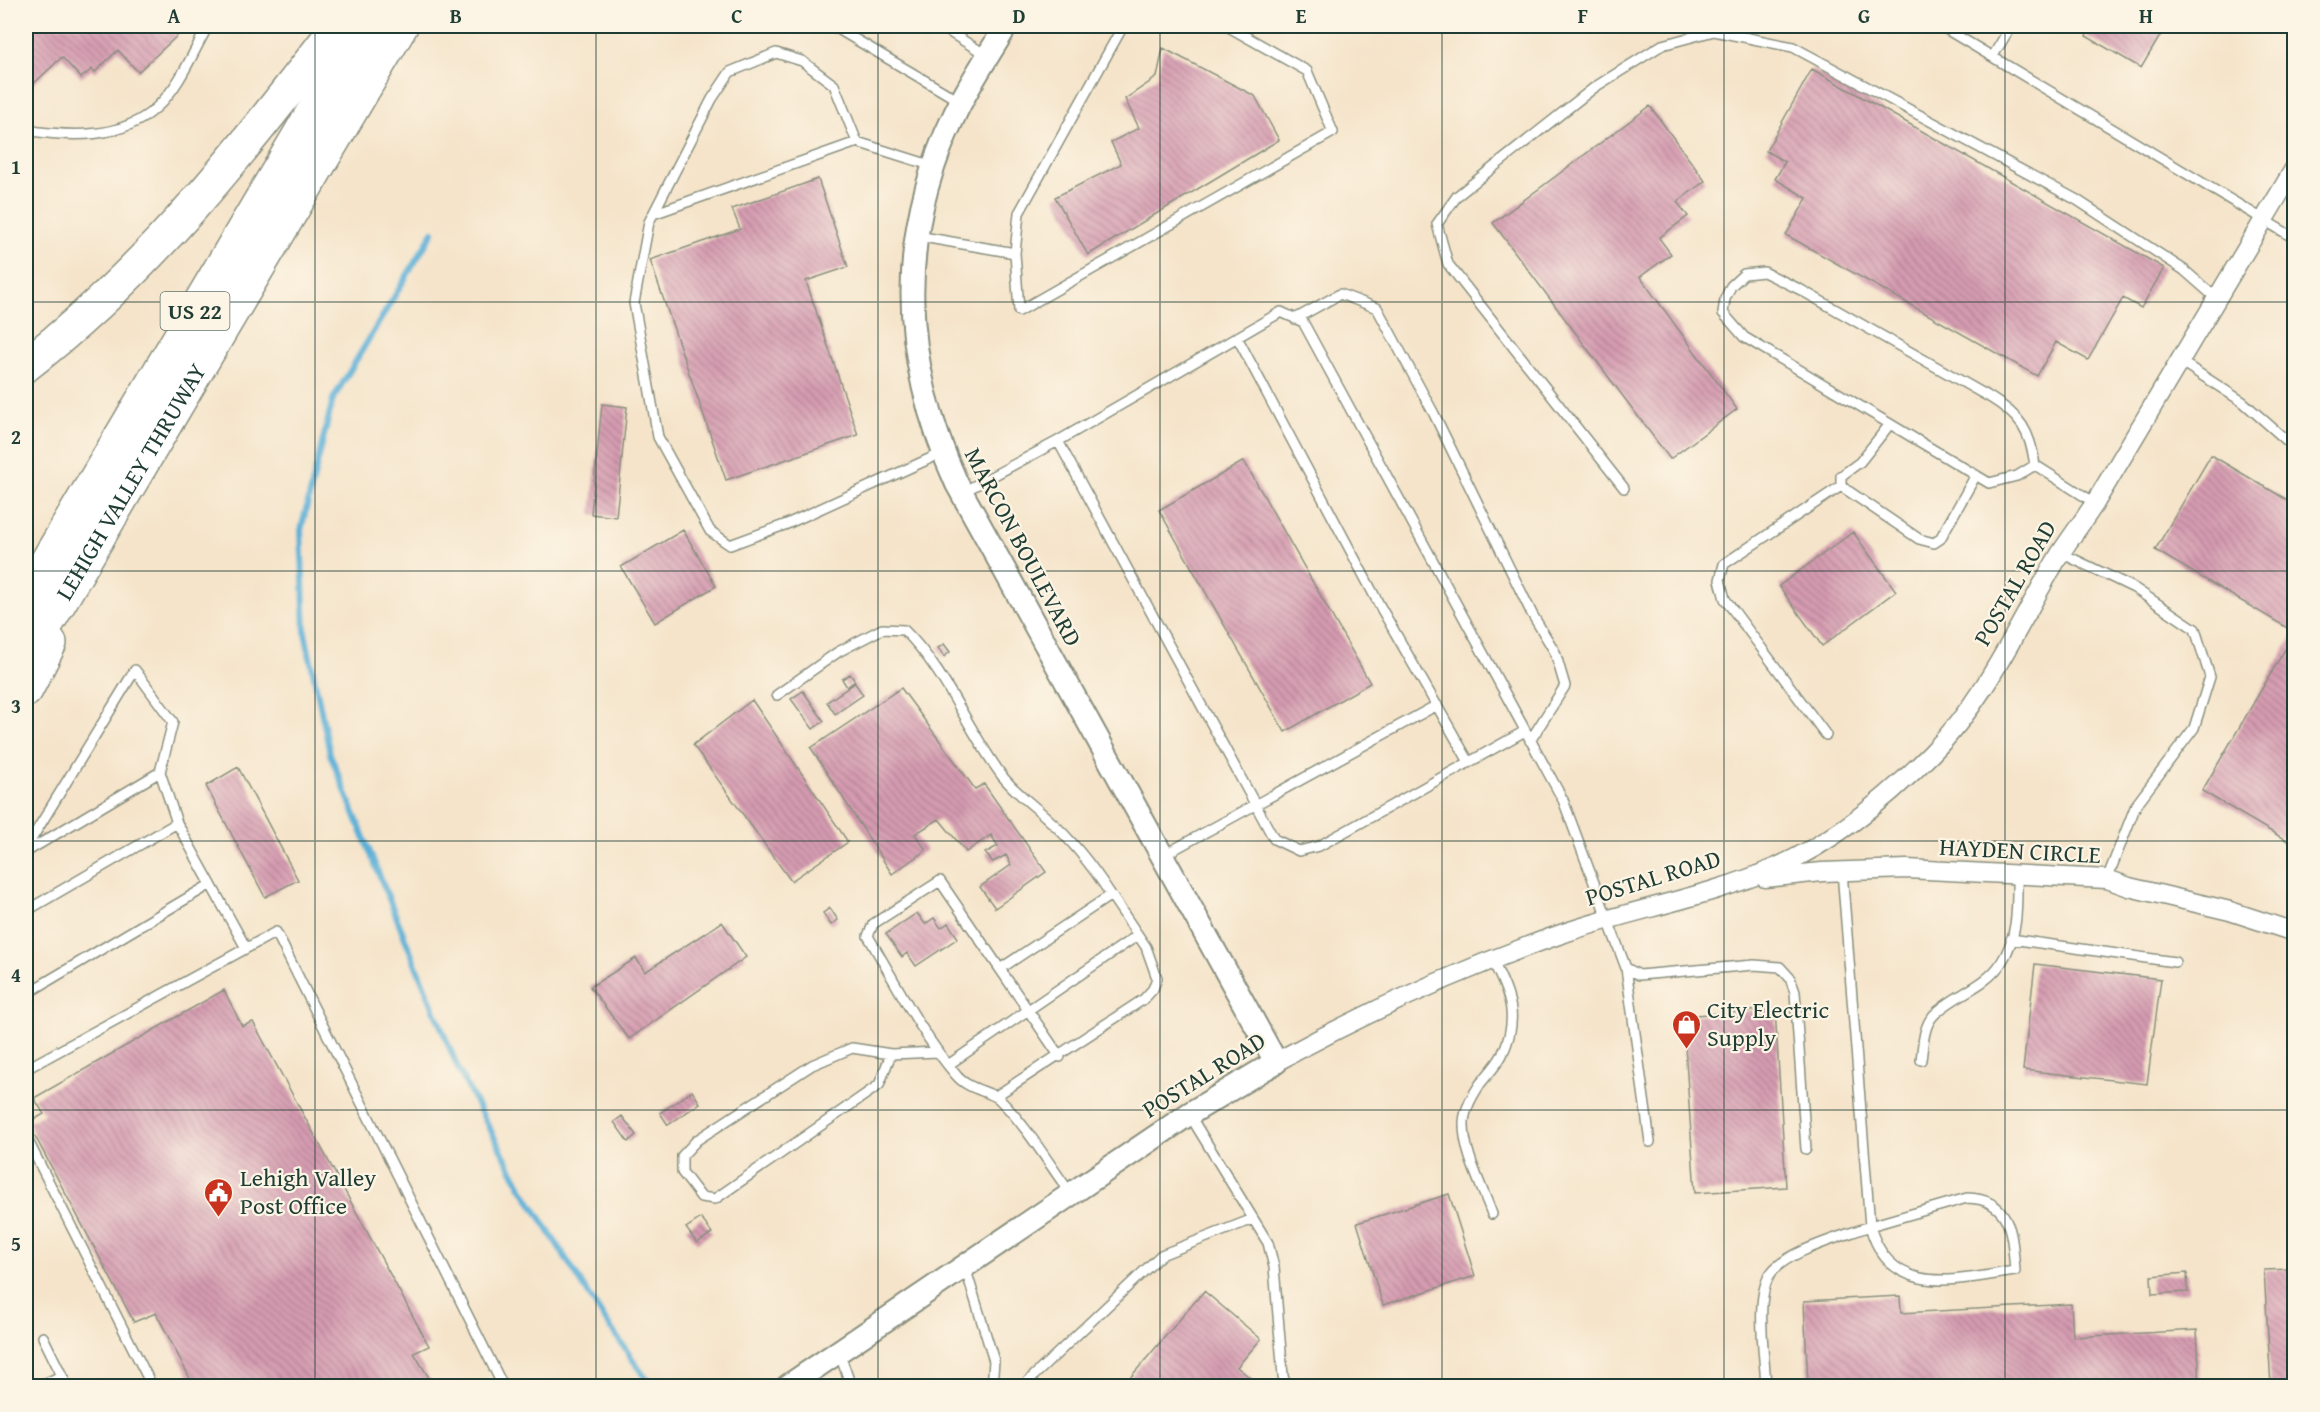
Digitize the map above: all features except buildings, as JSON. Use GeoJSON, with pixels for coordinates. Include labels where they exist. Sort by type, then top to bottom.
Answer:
{"type":"FeatureCollection","features":[{"type":"Feature","properties":{"kind":"highway"},"geometry":{"type":"LineString","coordinates":[[26,365],[102,300],[180,219],[227,167],[338,26]]}},
{"type":"Feature","properties":{"kind":"highway","name":"LEHIGH VALLEY THRUWAY"},"geometry":{"type":"LineString","coordinates":[[26,597],[364,26]]}},
{"type":"Feature","properties":{"kind":"highway","name":"LEHIGH VALLEY THRUWAY"},"geometry":{"type":"LineString","coordinates":[[26,659],[401,26]]}},
{"type":"Feature","properties":{"kind":"highway"},"geometry":{"type":"LineString","coordinates":[[26,690],[168,418]]}},
{"type":"Feature","properties":{"kind":"street","name":"MARCON BOULEVARD"},"geometry":{"type":"LineString","coordinates":[[1006,26],[961,102],[933,166],[916,235],[912,310],[916,363],[926,405],[942,453],[961,493],[1276,1062]]}},
{"type":"Feature","properties":{"kind":"street","name":"POSTAL ROAD"},"geometry":{"type":"LineString","coordinates":[[788,1386],[1189,1114],[1276,1062],[1389,1003],[1492,960],[1608,920],[1777,867],[1807,851],[1899,784],[1933,752],[1963,718],[1990,680],[2061,553],[2096,503],[2295,169]]}},
{"type":"Feature","properties":{"kind":"street","name":"HAYDEN CIRCLE"},"geometry":{"type":"LineString","coordinates":[[1737,881],[1907,869],[2107,879],[2129,887],[2230,911],[2295,932]]}},
{"type":"Feature","properties":{"kind":"lane"},"geometry":{"type":"LineString","coordinates":[[26,130],[60,136],[97,135],[139,119],[156,108],[172,89],[208,26]]}},
{"type":"Feature","properties":{"kind":"lane"},"geometry":{"type":"LineString","coordinates":[[833,26],[961,102]]}},
{"type":"Feature","properties":{"kind":"lane"},"geometry":{"type":"LineString","coordinates":[[940,26],[988,56]]}},
{"type":"Feature","properties":{"kind":"lane"},"geometry":{"type":"LineString","coordinates":[[1124,26],[1019,213],[1015,253],[1019,311],[1333,132],[1307,71],[1227,26]]}},
{"type":"Feature","properties":{"kind":"lane"},"geometry":{"type":"LineString","coordinates":[[1941,26],[2295,238]]}},
{"type":"Feature","properties":{"kind":"lane"},"geometry":{"type":"LineString","coordinates":[[1993,57],[2011,26]]}},
{"type":"Feature","properties":{"kind":"lane"},"geometry":{"type":"LineString","coordinates":[[1624,488],[1448,264],[1437,224],[1457,196],[1595,87],[1662,45],[1714,32],[1793,47],[2077,200],[2184,270],[2217,299]]}},
{"type":"Feature","properties":{"kind":"lane"},"geometry":{"type":"LineString","coordinates":[[857,142],[834,85],[802,61],[776,52],[730,72],[712,99],[653,214],[634,303],[658,437],[710,531],[730,545],[787,524],[942,453]]}},
{"type":"Feature","properties":{"kind":"lane"},"geometry":{"type":"LineString","coordinates":[[653,214],[857,142],[933,166]]}},
{"type":"Feature","properties":{"kind":"lane"},"geometry":{"type":"LineString","coordinates":[[916,235],[1015,253]]}},
{"type":"Feature","properties":{"kind":"lane"},"geometry":{"type":"LineString","coordinates":[[2035,465],[2017,476],[1989,483],[1744,337],[1723,313],[1725,299],[1731,286],[1744,274],[1764,273],[1801,290],[1990,398],[2013,412],[2026,430],[2035,465],[2096,503]]}},
{"type":"Feature","properties":{"kind":"lane"},"geometry":{"type":"LineString","coordinates":[[1295,319],[1340,294],[1377,308],[1434,414],[1532,614],[1555,652],[1565,686],[1530,741]]}},
{"type":"Feature","properties":{"kind":"lane"},"geometry":{"type":"LineString","coordinates":[[961,493],[1058,441],[1281,312],[1303,322],[1563,800],[1626,968],[1650,1142]]}},
{"type":"Feature","properties":{"kind":"lane"},"geometry":{"type":"LineString","coordinates":[[1237,338],[1381,608],[1469,762]]}},
{"type":"Feature","properties":{"kind":"lane"},"geometry":{"type":"LineString","coordinates":[[2180,361],[2243,402],[2295,447]]}},
{"type":"Feature","properties":{"kind":"lane"},"geometry":{"type":"LineString","coordinates":[[1841,486],[1841,476],[1860,462],[1890,424]]}},
{"type":"Feature","properties":{"kind":"lane"},"geometry":{"type":"LineString","coordinates":[[1058,441],[1274,838],[1299,851],[1319,846],[1525,731]]}},
{"type":"Feature","properties":{"kind":"lane"},"geometry":{"type":"LineString","coordinates":[[1841,486],[1919,539],[1934,543],[1940,539],[1976,475]]}},
{"type":"Feature","properties":{"kind":"lane"},"geometry":{"type":"LineString","coordinates":[[1826,735],[1725,599],[1720,580],[1724,564],[1841,486]]}},
{"type":"Feature","properties":{"kind":"lane"},"geometry":{"type":"LineString","coordinates":[[2061,553],[2134,588],[2195,628],[2210,677],[2194,728],[2136,805],[2107,879]]}},
{"type":"Feature","properties":{"kind":"lane"},"geometry":{"type":"LineString","coordinates":[[777,695],[838,652],[882,629],[904,630],[926,651],[980,745],[1004,778],[1082,855],[1146,947],[1157,978],[1153,989],[1144,999],[1060,1057],[996,1096]]}},
{"type":"Feature","properties":{"kind":"lane"},"geometry":{"type":"LineString","coordinates":[[26,850],[135,670],[173,722],[160,772],[177,823],[246,948]]}},
{"type":"Feature","properties":{"kind":"lane"},"geometry":{"type":"LineString","coordinates":[[1162,856],[1437,705]]}},
{"type":"Feature","properties":{"kind":"lane"},"geometry":{"type":"LineString","coordinates":[[26,850],[160,772]]}},
{"type":"Feature","properties":{"kind":"lane"},"geometry":{"type":"LineString","coordinates":[[26,911],[177,823]]}},
{"type":"Feature","properties":{"kind":"lane"},"geometry":{"type":"LineString","coordinates":[[1766,1386],[1762,1316],[1764,1292],[1770,1273],[1786,1260],[1870,1226],[1967,1198],[1986,1199],[1995,1204],[2007,1221],[2015,1271],[1924,1281],[1909,1276],[1884,1256],[1875,1244],[1870,1226],[1842,872]]}},
{"type":"Feature","properties":{"kind":"lane"},"geometry":{"type":"LineString","coordinates":[[1921,1060],[1926,1028],[1932,1017],[1972,991],[2001,964],[2012,939],[2017,916],[2017,874]]}},
{"type":"Feature","properties":{"kind":"lane"},"geometry":{"type":"LineString","coordinates":[[1060,1057],[940,881],[873,924],[868,936],[948,1065],[958,1078],[979,1092],[996,1096],[1011,1112],[1071,1194]]}},
{"type":"Feature","properties":{"kind":"lane"},"geometry":{"type":"LineString","coordinates":[[26,994],[211,884]]}},
{"type":"Feature","properties":{"kind":"lane"},"geometry":{"type":"LineString","coordinates":[[1000,969],[1111,895]]}},
{"type":"Feature","properties":{"kind":"lane"},"geometry":{"type":"LineString","coordinates":[[26,1069],[276,932],[504,1386]]}},
{"type":"Feature","properties":{"kind":"lane"},"geometry":{"type":"LineString","coordinates":[[948,1065],[1138,935]]}},
{"type":"Feature","properties":{"kind":"lane"},"geometry":{"type":"LineString","coordinates":[[2012,939],[2175,962]]}},
{"type":"Feature","properties":{"kind":"lane"},"geometry":{"type":"LineString","coordinates":[[1492,960],[1513,1010],[1510,1031],[1502,1056],[1471,1099],[1464,1120],[1466,1140],[1492,1214]]}},
{"type":"Feature","properties":{"kind":"lane"},"geometry":{"type":"LineString","coordinates":[[1626,968],[1639,975],[1754,965],[1780,967],[1790,978],[1795,992],[1806,1149]]}},
{"type":"Feature","properties":{"kind":"lane"},"geometry":{"type":"LineString","coordinates":[[891,1054],[879,1086],[715,1199],[701,1197],[682,1173],[682,1156],[697,1140],[812,1065],[852,1048],[891,1054],[939,1052]]}},
{"type":"Feature","properties":{"kind":"lane"},"geometry":{"type":"LineString","coordinates":[[1189,1114],[1268,1243],[1274,1267],[1283,1376],[1286,1386]]}},
{"type":"Feature","properties":{"kind":"lane"},"geometry":{"type":"LineString","coordinates":[[26,1137],[152,1386]]}},
{"type":"Feature","properties":{"kind":"lane"},"geometry":{"type":"LineString","coordinates":[[1023,1386],[1161,1256],[1253,1219]]}},
{"type":"Feature","properties":{"kind":"lane"},"geometry":{"type":"LineString","coordinates":[[964,1267],[994,1361],[992,1386]]}},
{"type":"Feature","properties":{"kind":"lane"},"geometry":{"type":"LineString","coordinates":[[43,1337],[67,1386]]}},
{"type":"Feature","properties":{"kind":"lane"},"geometry":{"type":"LineString","coordinates":[[839,1352],[851,1386]]}},
{"type":"Feature","properties":{"kind":"lane"},"geometry":{"type":"LineString","coordinates":[[45,1386],[44,1384],[61,1376]]}},
{"type":"Feature","properties":{"kind":"waterway"},"geometry":{"type":"LineString","coordinates":[[433,232],[333,399],[301,530],[305,633],[330,754],[459,1071],[521,1187],[601,1314],[651,1386]]}},
{"type":"Feature","properties":{"kind":"place","name":"City Electric Supply"},"geometry":{"type":"Point","coordinates":[1686,1050]}},
{"type":"Feature","properties":{"kind":"place","name":"Lehigh Valley Post Office"},"geometry":{"type":"Point","coordinates":[219,1218]}}]}
